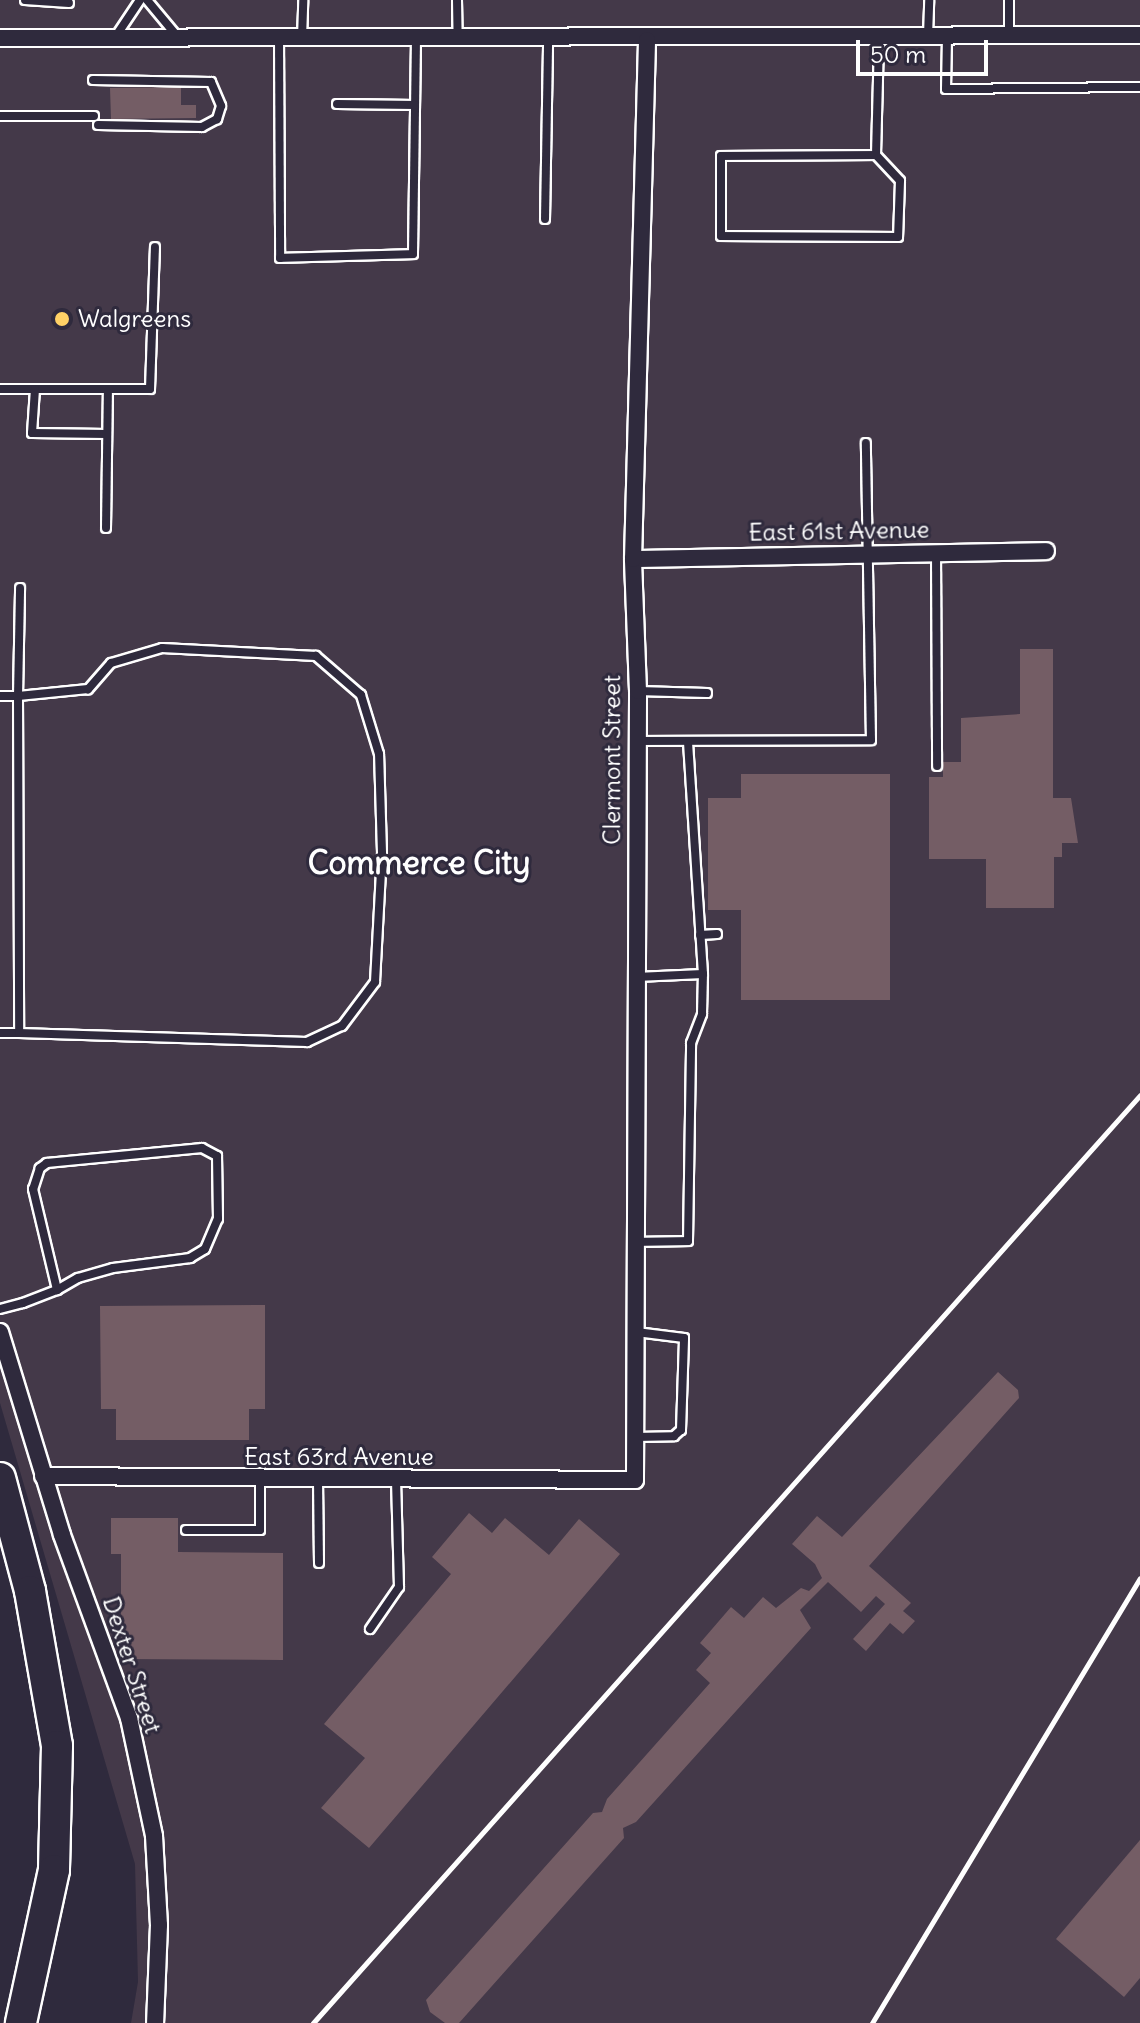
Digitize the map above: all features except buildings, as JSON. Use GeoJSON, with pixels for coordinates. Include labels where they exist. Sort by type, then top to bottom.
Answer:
{"type":"FeatureCollection","features":[{"type":"Feature","properties":{"kind":"highway"},"geometry":{"type":"LineString","coordinates":[[0,1478],[30,1591],[57,1746],[54,1870],[21,2023]]}},
{"type":"Feature","properties":{"kind":"street"},"geometry":{"type":"LineString","coordinates":[[0,38],[647,40],[1140,35]]}},
{"type":"Feature","properties":{"kind":"street","name":"Clermont Street"},"geometry":{"type":"LineString","coordinates":[[635,1480],[638,691],[633,559],[647,40]]}},
{"type":"Feature","properties":{"kind":"street","name":"East 61st Avenue"},"geometry":{"type":"LineString","coordinates":[[633,559],[1046,551]]}},
{"type":"Feature","properties":{"kind":"street","name":"Dexter Street"},"geometry":{"type":"LineString","coordinates":[[0,1332],[43,1476],[129,1718],[154,1836],[159,1925],[155,2023]]}},
{"type":"Feature","properties":{"kind":"street","name":"East 63rd Avenue"},"geometry":{"type":"LineString","coordinates":[[43,1476],[260,1481],[635,1480]]}},
{"type":"Feature","properties":{"kind":"lane"},"geometry":{"type":"LineString","coordinates":[[25,0],[69,3]]}},
{"type":"Feature","properties":{"kind":"lane"},"geometry":{"type":"LineString","coordinates":[[114,38],[140,0]]}},
{"type":"Feature","properties":{"kind":"lane"},"geometry":{"type":"LineString","coordinates":[[147,0],[181,39]]}},
{"type":"Feature","properties":{"kind":"lane"},"geometry":{"type":"LineString","coordinates":[[302,39],[303,0]]}},
{"type":"Feature","properties":{"kind":"lane"},"geometry":{"type":"LineString","coordinates":[[457,0],[458,39]]}},
{"type":"Feature","properties":{"kind":"lane"},"geometry":{"type":"LineString","coordinates":[[928,37],[929,0]]}},
{"type":"Feature","properties":{"kind":"lane"},"geometry":{"type":"LineString","coordinates":[[1009,0],[1009,36]]}},
{"type":"Feature","properties":{"kind":"lane"},"geometry":{"type":"LineString","coordinates":[[947,37],[946,89],[1140,87]]}},
{"type":"Feature","properties":{"kind":"lane"},"geometry":{"type":"LineString","coordinates":[[876,155],[721,156],[721,236],[898,237],[900,181],[876,155],[879,38]]}},
{"type":"Feature","properties":{"kind":"lane"},"geometry":{"type":"LineString","coordinates":[[279,39],[280,258],[413,254],[416,39]]}},
{"type":"Feature","properties":{"kind":"lane"},"geometry":{"type":"LineString","coordinates":[[545,219],[548,40]]}},
{"type":"Feature","properties":{"kind":"lane"},"geometry":{"type":"LineString","coordinates":[[0,116],[202,127],[217,119],[221,106],[211,82],[93,80]]}},
{"type":"Feature","properties":{"kind":"lane"},"geometry":{"type":"LineString","coordinates":[[337,104],[415,105]]}},
{"type":"Feature","properties":{"kind":"lane"},"geometry":{"type":"LineString","coordinates":[[0,389],[150,389],[155,247]]}},
{"type":"Feature","properties":{"kind":"lane"},"geometry":{"type":"LineString","coordinates":[[35,389],[32,433],[107,434]]}},
{"type":"Feature","properties":{"kind":"lane"},"geometry":{"type":"LineString","coordinates":[[106,528],[108,389]]}},
{"type":"Feature","properties":{"kind":"lane"},"geometry":{"type":"LineString","coordinates":[[637,741],[871,740],[866,443]]}},
{"type":"Feature","properties":{"kind":"lane"},"geometry":{"type":"LineString","coordinates":[[936,553],[937,766]]}},
{"type":"Feature","properties":{"kind":"lane"},"geometry":{"type":"LineString","coordinates":[[19,1033],[20,588]]}},
{"type":"Feature","properties":{"kind":"lane"},"geometry":{"type":"LineString","coordinates":[[0,696],[88,689],[111,663],[162,648],[316,656],[361,695],[379,754],[382,853],[375,982],[342,1026],[307,1042],[0,1033]]}},
{"type":"Feature","properties":{"kind":"lane"},"geometry":{"type":"LineString","coordinates":[[638,691],[707,693]]}},
{"type":"Feature","properties":{"kind":"lane"},"geometry":{"type":"LineString","coordinates":[[635,1242],[688,1241],[691,1043],[702,1014],[703,974],[688,741]]}},
{"type":"Feature","properties":{"kind":"lane"},"geometry":{"type":"LineString","coordinates":[[700,935],[717,934]]}},
{"type":"Feature","properties":{"kind":"lane"},"geometry":{"type":"LineString","coordinates":[[635,977],[703,974]]}},
{"type":"Feature","properties":{"kind":"lane"},"geometry":{"type":"LineString","coordinates":[[0,1309],[57,1290],[113,1268],[190,1258],[205,1249],[218,1219],[217,1156],[202,1148],[47,1163],[40,1168],[33,1189],[57,1290]]}},
{"type":"Feature","properties":{"kind":"lane"},"geometry":{"type":"LineString","coordinates":[[635,1332],[684,1338],[683,1423],[674,1436],[635,1437]]}},
{"type":"Feature","properties":{"kind":"lane"},"geometry":{"type":"LineString","coordinates":[[186,1530],[260,1530],[260,1481]]}},
{"type":"Feature","properties":{"kind":"lane"},"geometry":{"type":"LineString","coordinates":[[318,1481],[319,1563]]}},
{"type":"Feature","properties":{"kind":"lane"},"geometry":{"type":"LineString","coordinates":[[370,1629],[399,1587],[396,1481]]}},
{"type":"Feature","properties":{"kind":"shaded area"},"geometry":{"type":"Polygon","coordinates":[[[0,0],[1140,0],[1140,2023],[131,2023],[138,1982],[135,1864],[0,1403],[0,0]]]}},
{"type":"Feature","properties":{"kind":"railway"},"geometry":{"type":"LineString","coordinates":[[313,2023],[1140,1095]]}},
{"type":"Feature","properties":{"kind":"railway"},"geometry":{"type":"LineString","coordinates":[[872,2023],[1140,1578]]}},
{"type":"Feature","properties":{"kind":"place","name":"Walgreens"},"geometry":{"type":"Point","coordinates":[62,319]}},
{"type":"Feature","properties":{"kind":"district","name":"Commerce City"},"geometry":{"type":"Point","coordinates":[419,863]}}]}
